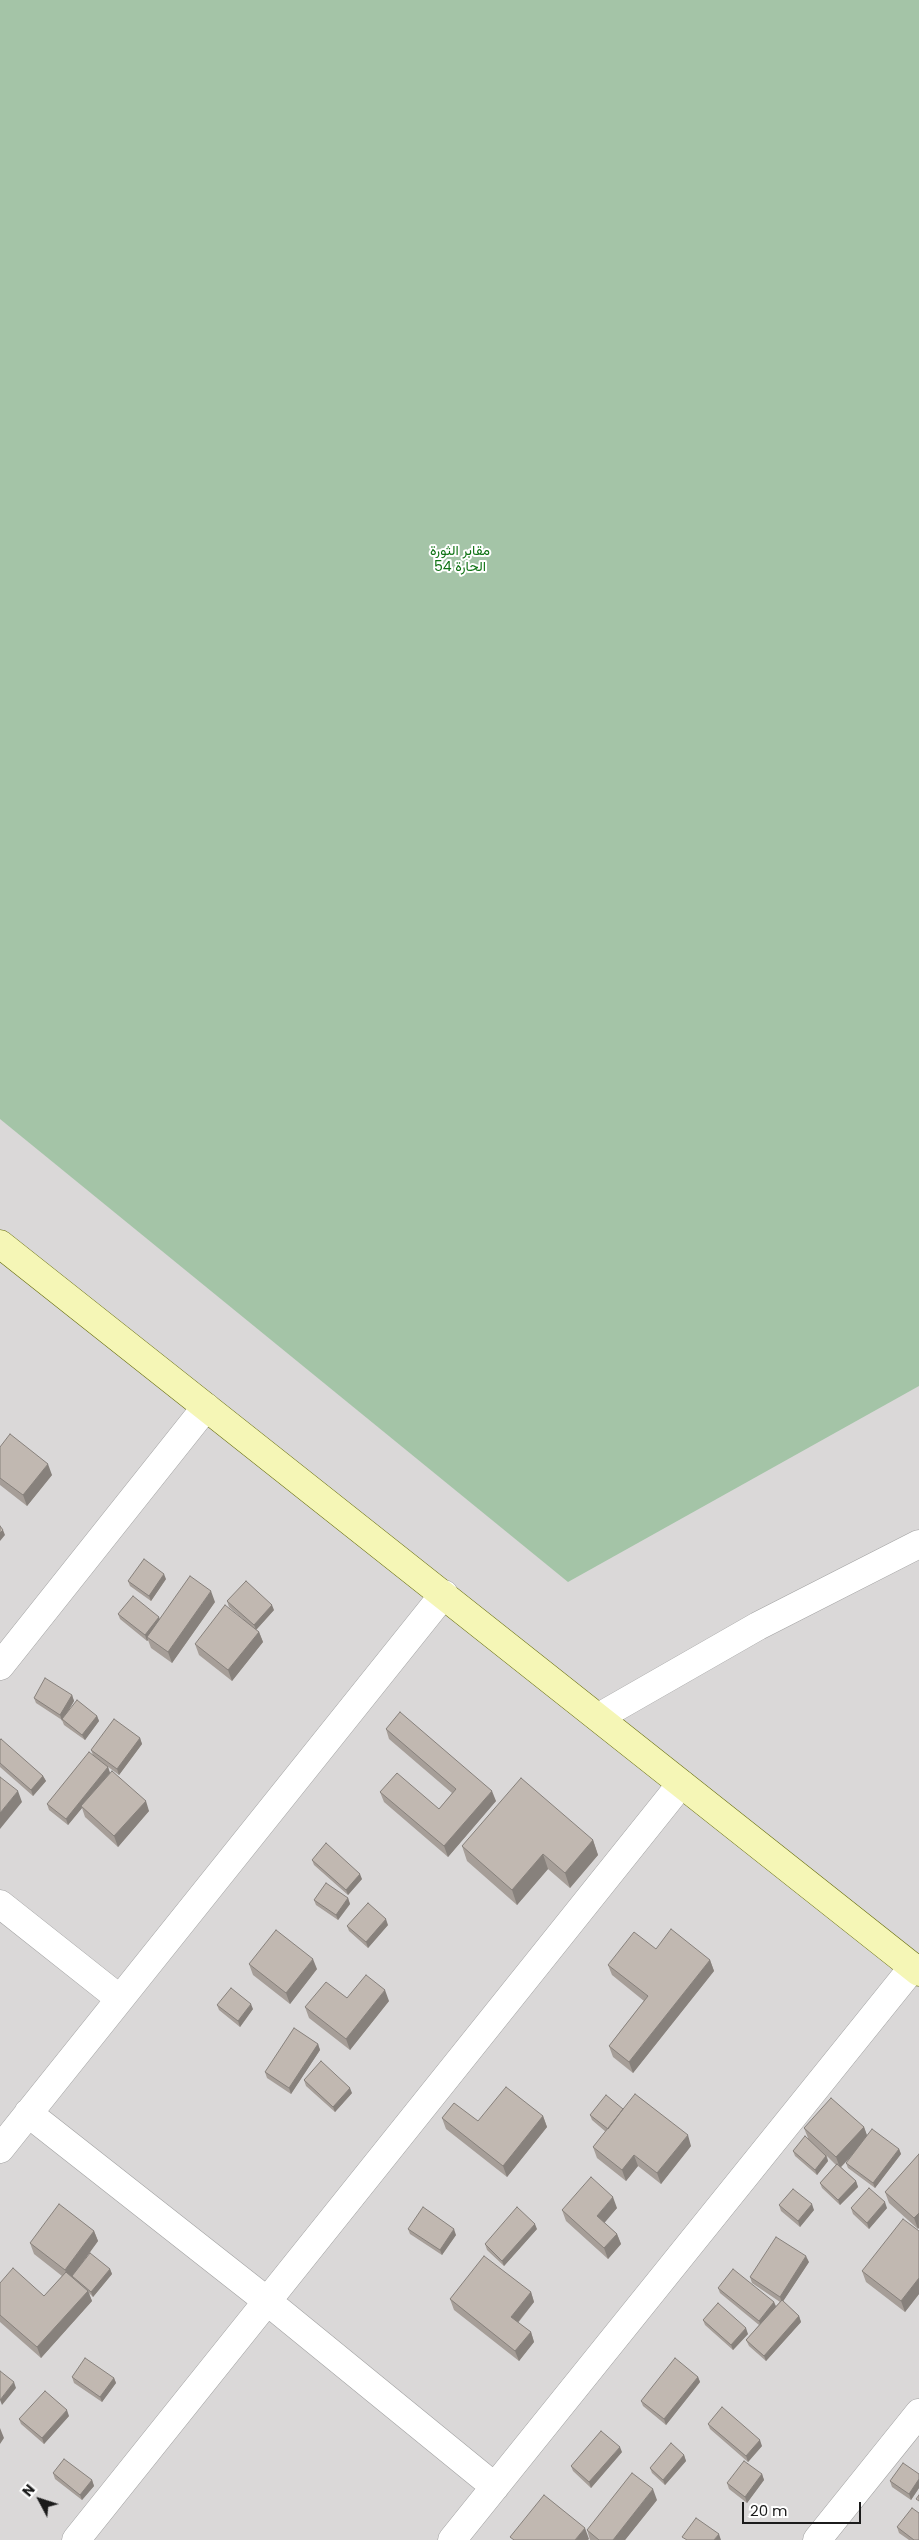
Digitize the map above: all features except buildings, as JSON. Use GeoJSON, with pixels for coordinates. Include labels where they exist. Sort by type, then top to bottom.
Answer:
{"type":"FeatureCollection","features":[{"type":"Feature","properties":{"kind":"main road"},"geometry":{"type":"LineString","coordinates":[[0,1244],[916,1970]]}},
{"type":"Feature","properties":{"kind":"street"},"geometry":{"type":"LineString","coordinates":[[0,1666],[206,1408]]}},
{"type":"Feature","properties":{"kind":"street"},"geometry":{"type":"LineString","coordinates":[[599,1717],[758,1626],[919,1544]]}},
{"type":"Feature","properties":{"kind":"street"},"geometry":{"type":"LineString","coordinates":[[0,2149],[444,1594]]}},
{"type":"Feature","properties":{"kind":"street"},"geometry":{"type":"LineString","coordinates":[[76,2540],[681,1784]]}},
{"type":"Feature","properties":{"kind":"street"},"geometry":{"type":"LineString","coordinates":[[0,1904],[120,2000]]}},
{"type":"Feature","properties":{"kind":"street"},"geometry":{"type":"LineString","coordinates":[[452,2540],[916,1970]]}},
{"type":"Feature","properties":{"kind":"street"},"geometry":{"type":"LineString","coordinates":[[28,2114],[268,2301],[495,2487]]}},
{"type":"Feature","properties":{"kind":"street"},"geometry":{"type":"LineString","coordinates":[[817,2540],[919,2413]]}},
{"type":"Feature","properties":{"kind":"shaded area"},"geometry":{"type":"Polygon","coordinates":[[[0,0],[919,0],[919,2540],[0,2540],[0,0]]]}},
{"type":"Feature","properties":{"kind":"green space","name":"مقابر الثورة الحارة 54"},"geometry":{"type":"Polygon","coordinates":[[[0,0],[919,0],[919,1386],[568,1582],[0,1119],[0,0]]]}}]}
